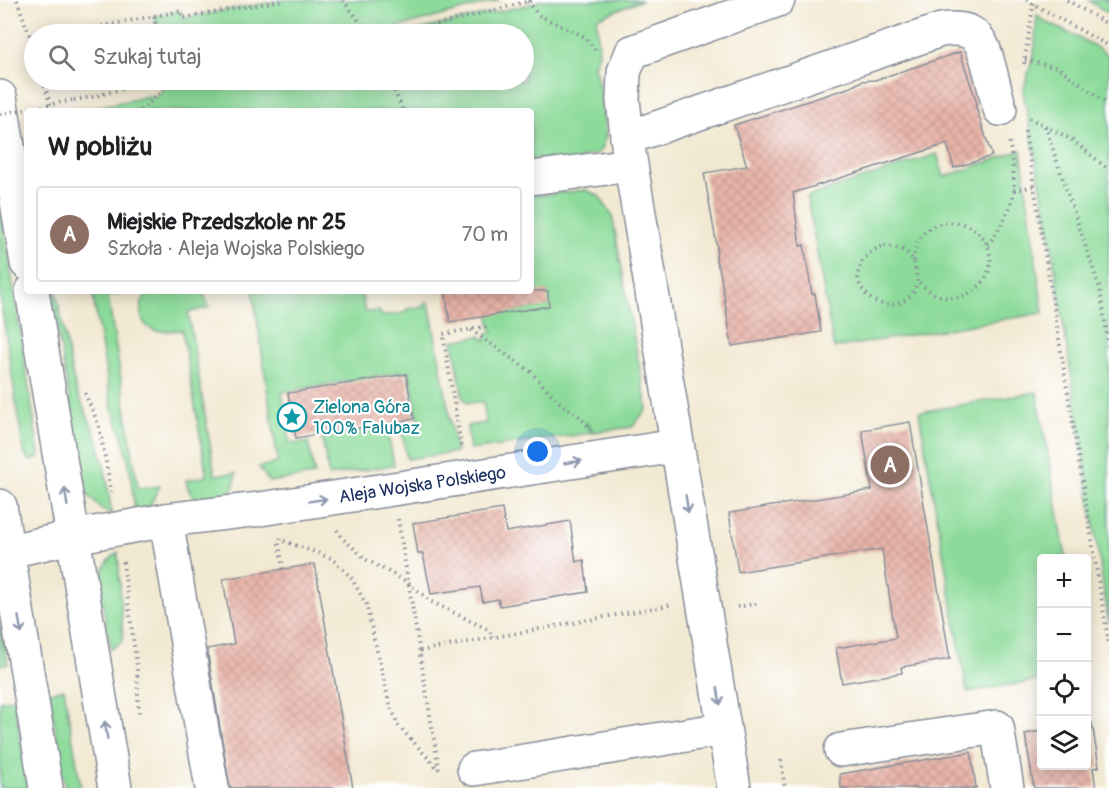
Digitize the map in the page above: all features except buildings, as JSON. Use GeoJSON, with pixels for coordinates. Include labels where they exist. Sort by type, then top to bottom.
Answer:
{"type":"FeatureCollection","features":[{"type":"Feature","properties":{"kind":"street"},"geometry":{"type":"LineString","coordinates":[[734,788],[629,152],[623,100],[624,72],[632,52],[778,0]]}},
{"type":"Feature","properties":{"kind":"street"},"geometry":{"type":"LineString","coordinates":[[534,177],[629,152],[941,30],[953,28],[966,30],[977,37],[984,47],[1016,117]]}},
{"type":"Feature","properties":{"kind":"street"},"geometry":{"type":"LineString","coordinates":[[0,97],[24,245]]}},
{"type":"Feature","properties":{"kind":"street"},"geometry":{"type":"LineString","coordinates":[[32,294],[115,788]]}},
{"type":"Feature","properties":{"kind":"street","name":"Aleja Wojska Polskiego"},"geometry":{"type":"LineString","coordinates":[[4,553],[73,537],[166,520],[260,509],[678,446]]}},
{"type":"Feature","properties":{"kind":"street"},"geometry":{"type":"LineString","coordinates":[[0,506],[4,553],[46,788]]}},
{"type":"Feature","properties":{"kind":"street"},"geometry":{"type":"LineString","coordinates":[[166,520],[212,788]]}},
{"type":"Feature","properties":{"kind":"street"},"geometry":{"type":"LineString","coordinates":[[841,750],[997,727],[1007,788]]}},
{"type":"Feature","properties":{"kind":"street"},"geometry":{"type":"LineString","coordinates":[[474,769],[724,729]]}},
{"type":"Feature","properties":{"kind":"path"},"geometry":{"type":"LineString","coordinates":[[17,0],[26,24]]}},
{"type":"Feature","properties":{"kind":"path"},"geometry":{"type":"LineString","coordinates":[[117,24],[181,11],[183,18],[285,0]]}},
{"type":"Feature","properties":{"kind":"path"},"geometry":{"type":"LineString","coordinates":[[343,0],[361,24]]}},
{"type":"Feature","properties":{"kind":"path"},"geometry":{"type":"LineString","coordinates":[[440,24],[530,0],[538,15],[585,38],[601,56]]}},
{"type":"Feature","properties":{"kind":"path"},"geometry":{"type":"LineString","coordinates":[[1026,0],[1034,2],[1109,46]]}},
{"type":"Feature","properties":{"kind":"path"},"geometry":{"type":"LineString","coordinates":[[1067,0],[1109,25]]}},
{"type":"Feature","properties":{"kind":"path"},"geometry":{"type":"LineString","coordinates":[[1028,39],[1034,2]]}},
{"type":"Feature","properties":{"kind":"path"},"geometry":{"type":"LineString","coordinates":[[154,16],[156,24]]}},
{"type":"Feature","properties":{"kind":"path"},"geometry":{"type":"LineString","coordinates":[[1025,60],[1059,68],[1109,105]]}},
{"type":"Feature","properties":{"kind":"path"},"geometry":{"type":"LineString","coordinates":[[46,90],[51,108]]}},
{"type":"Feature","properties":{"kind":"path"},"geometry":{"type":"LineString","coordinates":[[32,108],[118,90]]}},
{"type":"Feature","properties":{"kind":"path"},"geometry":{"type":"LineString","coordinates":[[144,108],[161,90]]}},
{"type":"Feature","properties":{"kind":"path"},"geometry":{"type":"LineString","coordinates":[[394,90],[402,108]]}},
{"type":"Feature","properties":{"kind":"path"},"geometry":{"type":"LineString","coordinates":[[0,114],[24,110]]}},
{"type":"Feature","properties":{"kind":"path"},"geometry":{"type":"LineString","coordinates":[[1016,117],[1045,126],[1071,139],[1109,170]]}},
{"type":"Feature","properties":{"kind":"path"},"geometry":{"type":"LineString","coordinates":[[1016,117],[1035,186],[1109,645]]}},
{"type":"Feature","properties":{"kind":"path"},"geometry":{"type":"LineString","coordinates":[[987,246],[1000,229],[1014,190],[1009,141],[1016,117]]}},
{"type":"Feature","properties":{"kind":"path"},"geometry":{"type":"LineString","coordinates":[[1045,126],[1100,289],[1109,349]]}},
{"type":"Feature","properties":{"kind":"path"},"geometry":{"type":"LineString","coordinates":[[1014,190],[1035,186]]}},
{"type":"Feature","properties":{"kind":"path"},"geometry":{"type":"LineString","coordinates":[[914,261],[911,256],[894,246],[875,248],[861,262],[859,282],[863,291],[878,303],[887,305],[897,304],[906,299],[912,292],[917,279],[914,250],[919,239],[928,229],[939,223],[951,221],[964,223],[975,229],[984,238],[990,263],[987,275],[980,286],[970,294],[958,298],[945,298],[933,294],[917,279]]}},
{"type":"Feature","properties":{"kind":"path"},"geometry":{"type":"LineString","coordinates":[[463,454],[443,334],[490,326]]}},
{"type":"Feature","properties":{"kind":"path"},"geometry":{"type":"LineString","coordinates":[[471,330],[530,371],[561,404],[579,416],[595,432]]}},
{"type":"Feature","properties":{"kind":"path"},"geometry":{"type":"LineString","coordinates":[[398,519],[441,779]]}},
{"type":"Feature","properties":{"kind":"path"},"geometry":{"type":"LineString","coordinates":[[336,529],[342,538],[367,560],[408,583],[430,601],[487,629],[494,637]]}},
{"type":"Feature","properties":{"kind":"path"},"geometry":{"type":"LineString","coordinates":[[283,533],[279,544],[283,569]]}},
{"type":"Feature","properties":{"kind":"path"},"geometry":{"type":"LineString","coordinates":[[281,540],[331,558],[351,577],[366,604],[389,702],[398,725],[439,770]]}},
{"type":"Feature","properties":{"kind":"path"},"geometry":{"type":"LineString","coordinates":[[734,608],[760,603]]}},
{"type":"Feature","properties":{"kind":"path"},"geometry":{"type":"LineString","coordinates":[[420,651],[673,604]]}},
{"type":"Feature","properties":{"kind":"path"},"geometry":{"type":"LineString","coordinates":[[781,760],[785,788]]}},
{"type":"Feature","properties":{"kind":"green space"},"geometry":{"type":"Polygon","coordinates":[[[285,0],[500,0],[410,24],[156,24],[154,16],[181,11],[183,18],[285,0]]]}},
{"type":"Feature","properties":{"kind":"green space"},"geometry":{"type":"Polygon","coordinates":[[[542,0],[642,0],[597,18],[599,53],[594,65],[606,136],[600,152],[574,161],[534,168],[534,108],[94,108],[148,96],[155,97],[162,90],[534,90],[534,24],[444,24],[542,0]]]}},
{"type":"Feature","properties":{"kind":"green space"},"geometry":{"type":"Polygon","coordinates":[[[1088,0],[1109,0],[1109,14],[1088,0]]]}},
{"type":"Feature","properties":{"kind":"green space"},"geometry":{"type":"Polygon","coordinates":[[[1037,15],[1109,56],[1109,625],[1050,235],[1023,91],[1034,54],[1037,15]]]}},
{"type":"Feature","properties":{"kind":"green space"},"geometry":{"type":"Polygon","coordinates":[[[1021,150],[1043,313],[834,348],[807,197],[937,154],[944,177],[1021,150]]]}},
{"type":"Feature","properties":{"kind":"green space"},"geometry":{"type":"Polygon","coordinates":[[[586,190],[599,196],[612,215],[647,409],[632,427],[595,432],[585,422],[592,433],[470,450],[467,426],[486,423],[483,402],[468,403],[463,398],[453,341],[480,336],[486,340],[487,333],[493,332],[489,315],[540,307],[534,276],[534,196],[586,190]]]}},
{"type":"Feature","properties":{"kind":"green space"},"geometry":{"type":"Polygon","coordinates":[[[0,201],[39,453],[38,458],[34,460],[29,460],[23,448],[0,296],[0,201]]]}},
{"type":"Feature","properties":{"kind":"green space"},"geometry":{"type":"Polygon","coordinates":[[[52,294],[57,294],[76,390],[97,438],[112,514],[102,510],[85,492],[52,294]]]}},
{"type":"Feature","properties":{"kind":"green space"},"geometry":{"type":"Polygon","coordinates":[[[93,294],[117,294],[108,296],[138,488],[160,486],[151,504],[136,518],[129,464],[112,408],[93,294]]]}},
{"type":"Feature","properties":{"kind":"green space"},"geometry":{"type":"Polygon","coordinates":[[[147,294],[204,294],[207,301],[209,308],[188,312],[215,475],[236,473],[231,492],[217,501],[205,502],[195,498],[186,480],[207,476],[182,330],[158,331],[146,325],[141,314],[147,294]]]}},
{"type":"Feature","properties":{"kind":"green space"},"geometry":{"type":"Polygon","coordinates":[[[253,294],[362,294],[365,312],[379,311],[382,316],[425,307],[424,303],[429,302],[456,452],[407,459],[401,427],[419,423],[409,371],[282,392],[290,444],[308,442],[315,475],[269,482],[259,467],[278,463],[253,294]]]}},
{"type":"Feature","properties":{"kind":"green space"},"geometry":{"type":"Polygon","coordinates":[[[1037,392],[1065,554],[1037,554],[1037,681],[967,692],[919,412],[1037,392]]]}},
{"type":"Feature","properties":{"kind":"green space"},"geometry":{"type":"Polygon","coordinates":[[[387,428],[394,465],[329,476],[322,438],[387,428]]]}},
{"type":"Feature","properties":{"kind":"green space"},"geometry":{"type":"Polygon","coordinates":[[[118,552],[123,641],[111,649],[101,594],[101,579],[106,565],[118,552]]]}},
{"type":"Feature","properties":{"kind":"green space"},"geometry":{"type":"Polygon","coordinates":[[[0,623],[8,664],[0,665],[0,623]]]}},
{"type":"Feature","properties":{"kind":"green space"},"geometry":{"type":"Polygon","coordinates":[[[64,689],[81,788],[65,788],[49,692],[64,689]]]}},
{"type":"Feature","properties":{"kind":"green space"},"geometry":{"type":"Polygon","coordinates":[[[14,699],[28,788],[0,788],[0,701],[14,699]]]}},
{"type":"Feature","properties":{"kind":"place","name":"Zielona Góra 100% Falubaz"},"geometry":{"type":"Point","coordinates":[292,417]}},
{"type":"Feature","properties":{"kind":"place","name":"Miejskie Przedszkole nr 25"},"geometry":{"type":"Point","coordinates":[890,465]}}]}
